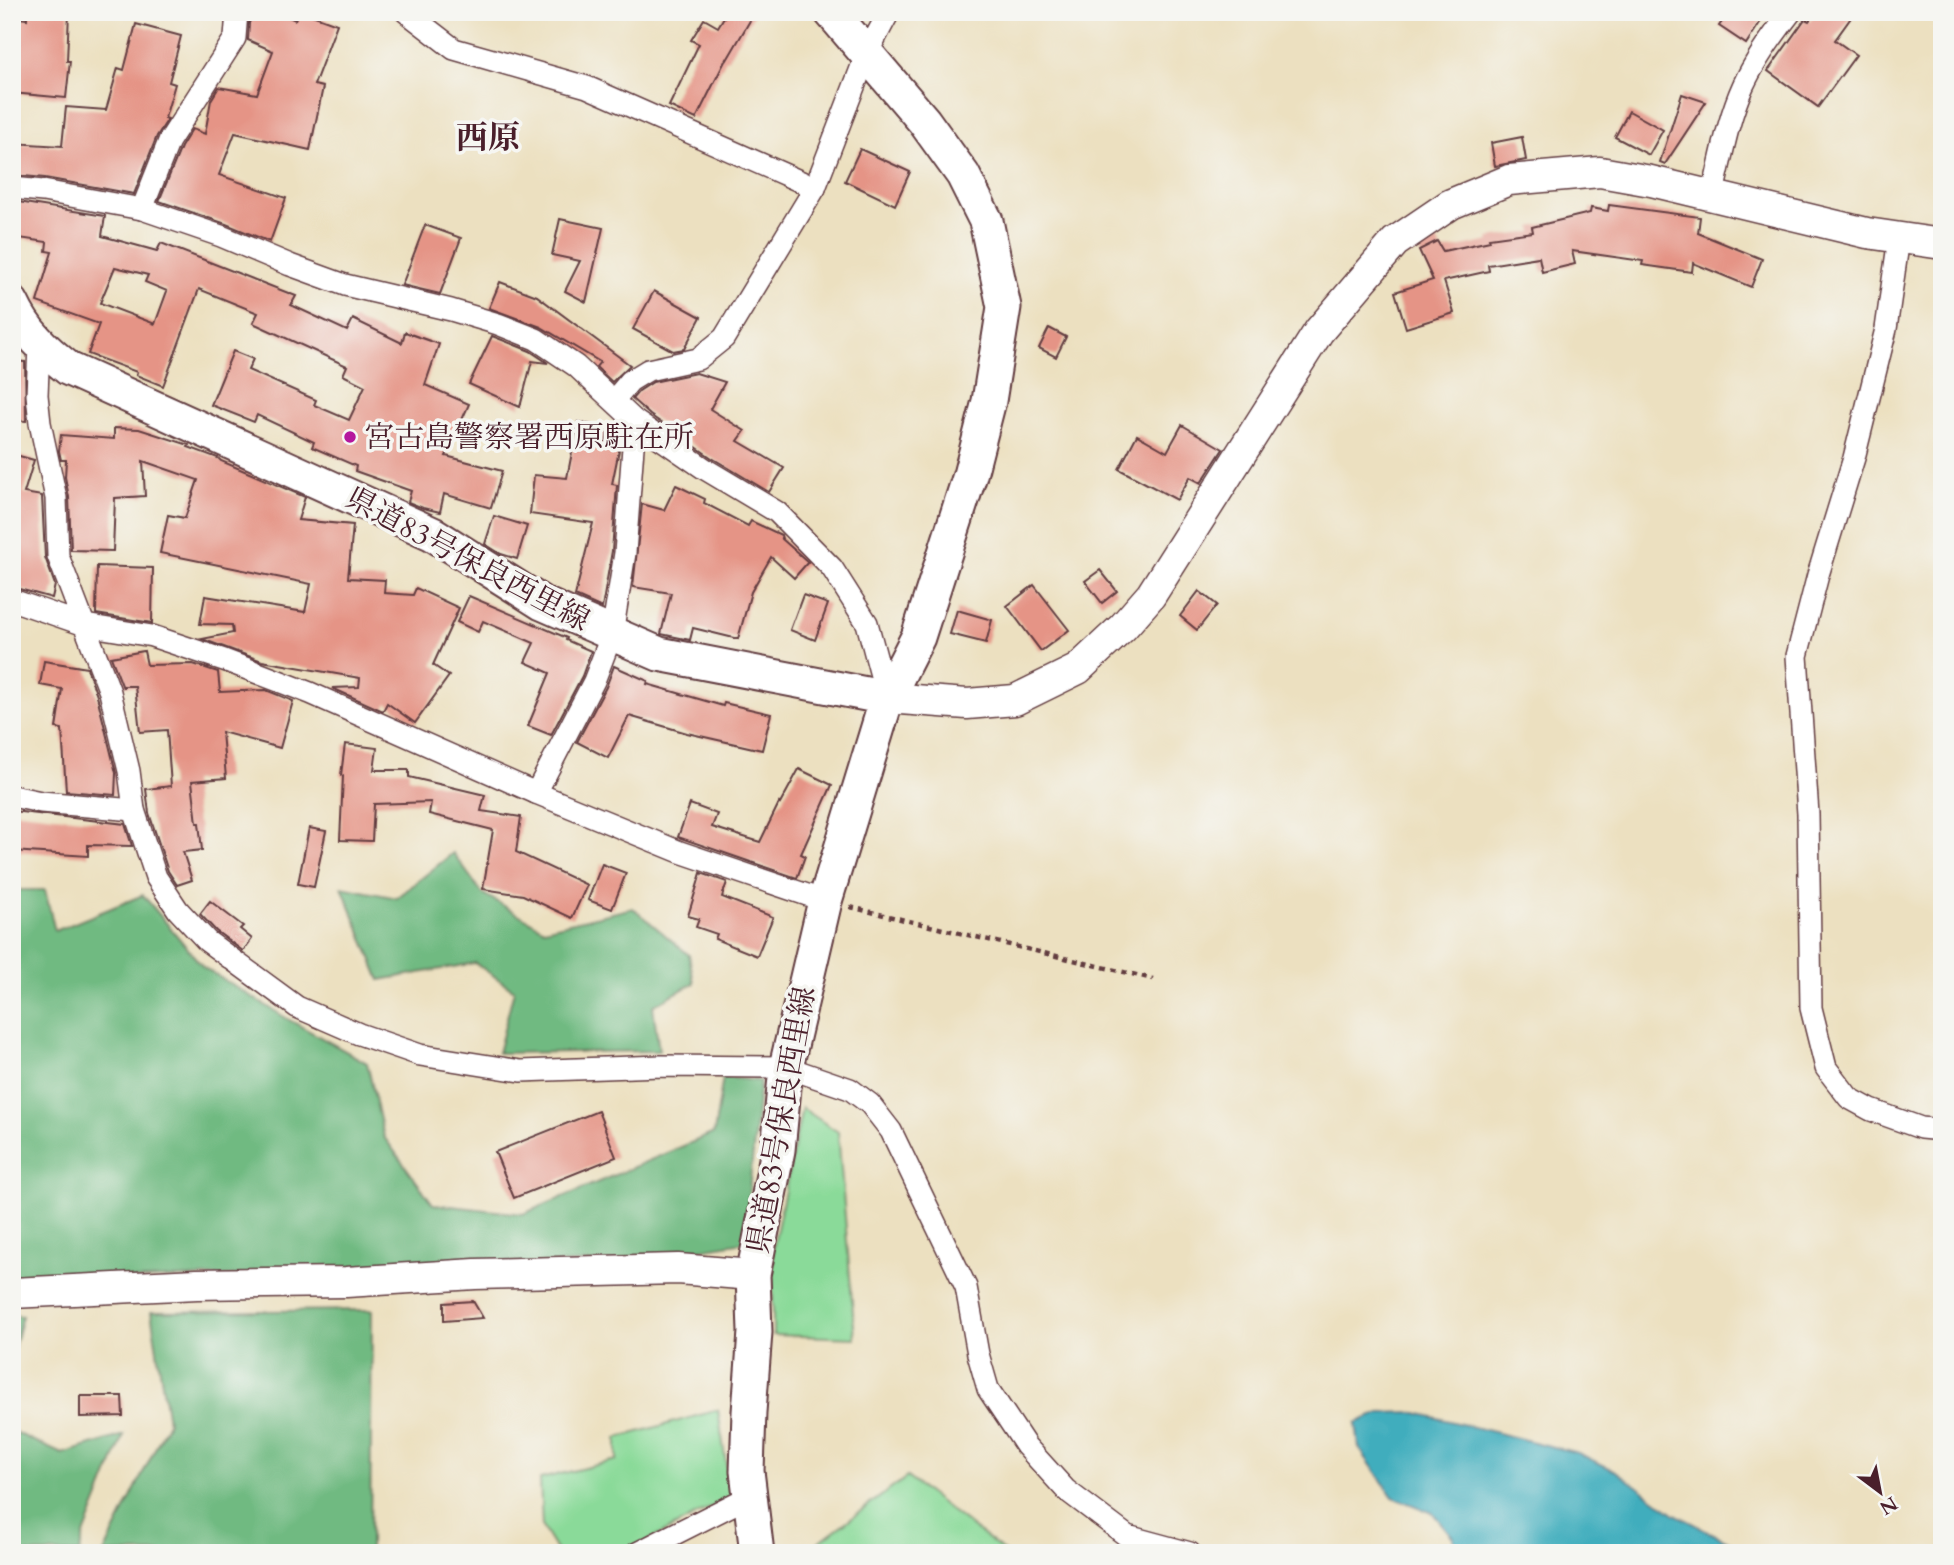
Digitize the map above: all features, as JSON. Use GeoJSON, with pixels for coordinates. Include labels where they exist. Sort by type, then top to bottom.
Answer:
{"type":"FeatureCollection","features":[{"type":"Feature","properties":{"kind":"main road","name":"県道83号保良西里線"},"geometry":{"type":"LineString","coordinates":[[757,1553],[747,1471],[755,1332],[753,1275],[778,1150],[786,1067],[825,901],[887,698],[918,637],[970,475],[989,401],[1004,307],[986,221],[963,175],[924,121],[831,12]]}},
{"type":"Feature","properties":{"kind":"main road","name":"県道83号保良西里線"},"geometry":{"type":"LineString","coordinates":[[12,303],[26,342],[69,369],[433,534],[542,603],[660,654],[887,698]]}},
{"type":"Feature","properties":{"kind":"street"},"geometry":{"type":"LineString","coordinates":[[142,209],[169,141],[235,38],[237,12]]}},
{"type":"Feature","properties":{"kind":"street"},"geometry":{"type":"LineString","coordinates":[[406,12],[454,48],[587,87],[815,188]]}},
{"type":"Feature","properties":{"kind":"street"},"geometry":{"type":"LineString","coordinates":[[614,400],[630,381],[648,370],[698,359],[724,338],[815,188],[867,53],[889,12]]}},
{"type":"Feature","properties":{"kind":"street"},"geometry":{"type":"LineString","coordinates":[[1712,197],[1727,135],[1743,86],[1773,34],[1791,12]]}},
{"type":"Feature","properties":{"kind":"street"},"geometry":{"type":"LineString","coordinates":[[12,188],[142,209],[221,236],[345,285],[498,324],[536,339],[566,359],[635,421],[705,469],[777,512],[832,568],[867,623],[887,698],[967,704],[1015,700],[1078,670],[1123,627],[1151,595],[1319,331],[1395,242],[1451,204],[1509,180],[1600,172],[1651,181],[1867,233],[1942,244]]}},
{"type":"Feature","properties":{"kind":"street"},"geometry":{"type":"LineString","coordinates":[[1899,238],[1925,230],[1942,220]]}},
{"type":"Feature","properties":{"kind":"street"},"geometry":{"type":"LineString","coordinates":[[1899,238],[1886,329],[1854,458],[1818,575],[1797,656],[1808,814],[1811,1008],[1826,1068],[1849,1098],[1871,1110],[1921,1128],[1942,1130]]}},
{"type":"Feature","properties":{"kind":"street"},"geometry":{"type":"LineString","coordinates":[[26,342],[56,498],[58,556],[110,692],[129,771],[134,810],[156,877],[178,911],[207,941],[297,1007],[359,1034],[420,1055],[521,1071],[661,1066],[786,1067],[850,1089],[870,1104],[891,1131],[966,1287],[978,1354],[988,1389],[1026,1446],[1066,1490],[1128,1536],[1190,1553]]}},
{"type":"Feature","properties":{"kind":"street"},"geometry":{"type":"LineString","coordinates":[[536,793],[594,681],[612,634],[625,553],[635,421]]}},
{"type":"Feature","properties":{"kind":"street"},"geometry":{"type":"LineString","coordinates":[[12,600],[85,625],[152,636],[225,660],[310,693],[536,793],[680,852],[825,901]]}},
{"type":"Feature","properties":{"kind":"street"},"geometry":{"type":"LineString","coordinates":[[12,796],[41,802],[134,810]]}},
{"type":"Feature","properties":{"kind":"street"},"geometry":{"type":"LineString","coordinates":[[12,1293],[197,1284],[346,1282],[475,1274],[678,1269],[753,1275]]}},
{"type":"Feature","properties":{"kind":"street"},"geometry":{"type":"LineString","coordinates":[[637,1553],[750,1496]]}},
{"type":"Feature","properties":{"kind":"path"},"geometry":{"type":"LineString","coordinates":[[825,901],[1153,979]]}},
{"type":"Feature","properties":{"kind":"green space"},"geometry":{"type":"Polygon","coordinates":[[[453,853],[482,893],[544,929],[633,908],[689,955],[694,983],[653,1006],[659,1051],[498,1053],[514,990],[475,963],[380,980],[342,887],[397,898],[453,853]]]}},
{"type":"Feature","properties":{"kind":"green space"},"geometry":{"type":"Polygon","coordinates":[[[12,890],[45,890],[55,931],[143,895],[203,967],[291,1021],[367,1063],[384,1137],[433,1204],[523,1214],[714,1133],[723,1077],[760,1081],[744,1242],[628,1261],[12,1284],[12,890]]]}},
{"type":"Feature","properties":{"kind":"green space"},"geometry":{"type":"Polygon","coordinates":[[[802,1108],[838,1132],[855,1338],[773,1335],[773,1248],[802,1108]]]}},
{"type":"Feature","properties":{"kind":"green space"},"geometry":{"type":"Polygon","coordinates":[[[372,1310],[370,1553],[104,1553],[168,1422],[151,1312],[372,1310]]]}},
{"type":"Feature","properties":{"kind":"green space"},"geometry":{"type":"Polygon","coordinates":[[[12,1315],[22,1316],[12,1355],[12,1315]]]}},
{"type":"Feature","properties":{"kind":"green space"},"geometry":{"type":"Polygon","coordinates":[[[718,1410],[731,1497],[625,1553],[558,1553],[542,1527],[540,1479],[617,1460],[617,1438],[718,1410]]]}},
{"type":"Feature","properties":{"kind":"green space"},"geometry":{"type":"Polygon","coordinates":[[[12,1431],[62,1454],[124,1435],[79,1553],[12,1553],[12,1431]]]}},
{"type":"Feature","properties":{"kind":"green space"},"geometry":{"type":"Polygon","coordinates":[[[907,1477],[1006,1553],[804,1553],[907,1477]]]}},
{"type":"Feature","properties":{"kind":"water"},"geometry":{"type":"Polygon","coordinates":[[[1413,1412],[1578,1453],[1616,1471],[1675,1514],[1743,1549],[1742,1553],[1456,1553],[1453,1537],[1433,1513],[1393,1497],[1359,1448],[1356,1423],[1380,1413],[1413,1412]]]}},
{"type":"Feature","properties":{"kind":"building"},"geometry":{"type":"Polygon","coordinates":[[[27,12],[69,12],[67,61],[70,61],[66,98],[12,93],[12,17],[27,19],[27,12]]]}},
{"type":"Feature","properties":{"kind":"building"},"geometry":{"type":"Polygon","coordinates":[[[267,12],[278,12],[295,20],[298,12],[304,12],[337,24],[314,85],[323,87],[310,150],[235,133],[219,175],[286,198],[270,242],[159,201],[181,147],[192,129],[205,134],[211,100],[219,87],[257,94],[273,51],[248,40],[249,23],[253,14],[264,19],[267,12]]]}},
{"type":"Feature","properties":{"kind":"building"},"geometry":{"type":"Polygon","coordinates":[[[727,12],[755,12],[726,59],[696,119],[669,106],[699,44],[691,40],[704,19],[718,27],[727,12]]]}},
{"type":"Feature","properties":{"kind":"building"},"geometry":{"type":"Polygon","coordinates":[[[1729,12],[1767,12],[1746,44],[1719,26],[1729,12]]]}},
{"type":"Feature","properties":{"kind":"building"},"geometry":{"type":"Polygon","coordinates":[[[1816,12],[1855,12],[1835,40],[1856,55],[1818,107],[1768,71],[1805,19],[1809,21],[1816,12]]]}},
{"type":"Feature","properties":{"kind":"building"},"geometry":{"type":"Polygon","coordinates":[[[136,24],[181,36],[169,82],[175,84],[165,118],[168,119],[157,136],[134,194],[45,178],[12,175],[12,143],[62,146],[66,107],[106,110],[118,68],[124,70],[136,24]]]}},
{"type":"Feature","properties":{"kind":"building"},"geometry":{"type":"Polygon","coordinates":[[[1682,94],[1706,102],[1665,164],[1660,162],[1682,94]]]}},
{"type":"Feature","properties":{"kind":"building"},"geometry":{"type":"Polygon","coordinates":[[[1629,111],[1663,130],[1649,155],[1615,137],[1629,111]]]}},
{"type":"Feature","properties":{"kind":"building"},"geometry":{"type":"Polygon","coordinates":[[[1522,137],[1526,160],[1495,166],[1491,143],[1522,137]]]}},
{"type":"Feature","properties":{"kind":"building"},"geometry":{"type":"Polygon","coordinates":[[[860,149],[910,172],[895,205],[845,181],[860,149]]]}},
{"type":"Feature","properties":{"kind":"building"},"geometry":{"type":"Polygon","coordinates":[[[12,201],[105,216],[102,236],[157,251],[161,243],[296,296],[291,305],[347,331],[353,319],[402,343],[405,332],[439,344],[425,385],[469,404],[446,456],[502,471],[491,508],[444,494],[440,512],[423,508],[408,502],[411,491],[355,471],[356,466],[312,447],[314,442],[257,415],[254,422],[211,405],[233,351],[253,359],[248,370],[316,400],[314,405],[349,420],[365,386],[343,375],[347,366],[253,323],[258,313],[199,289],[163,386],[136,375],[137,372],[88,354],[99,324],[37,302],[52,252],[46,251],[47,242],[12,237],[12,201]],[[115,267],[100,303],[155,324],[167,291],[145,282],[148,275],[115,267]]]}},
{"type":"Feature","properties":{"kind":"building"},"geometry":{"type":"Polygon","coordinates":[[[1609,205],[1700,217],[1698,233],[1762,259],[1751,287],[1693,263],[1692,272],[1642,265],[1643,261],[1572,251],[1575,264],[1542,272],[1539,257],[1488,265],[1489,271],[1444,281],[1454,313],[1406,328],[1395,292],[1433,280],[1419,250],[1437,241],[1443,251],[1490,241],[1489,238],[1533,232],[1532,227],[1590,213],[1591,208],[1608,211],[1609,205]]]}},
{"type":"Feature","properties":{"kind":"building"},"geometry":{"type":"Polygon","coordinates":[[[560,219],[603,228],[586,302],[565,291],[580,261],[552,255],[560,219]]]}},
{"type":"Feature","properties":{"kind":"building"},"geometry":{"type":"Polygon","coordinates":[[[425,225],[461,238],[440,294],[402,285],[425,225]]]}},
{"type":"Feature","properties":{"kind":"building"},"geometry":{"type":"Polygon","coordinates":[[[500,282],[537,296],[630,365],[612,382],[596,367],[600,362],[541,327],[489,308],[500,282]]]}},
{"type":"Feature","properties":{"kind":"building"},"geometry":{"type":"Polygon","coordinates":[[[654,291],[701,317],[684,349],[673,351],[633,329],[654,291]]]}},
{"type":"Feature","properties":{"kind":"building"},"geometry":{"type":"Polygon","coordinates":[[[1049,328],[1066,337],[1056,357],[1039,348],[1049,328]]]}},
{"type":"Feature","properties":{"kind":"building"},"geometry":{"type":"Polygon","coordinates":[[[492,336],[530,351],[548,363],[532,361],[520,407],[469,384],[492,336]]]}},
{"type":"Feature","properties":{"kind":"building"},"geometry":{"type":"Polygon","coordinates":[[[12,361],[25,362],[26,421],[12,420],[12,361]]]}},
{"type":"Feature","properties":{"kind":"building"},"geometry":{"type":"Polygon","coordinates":[[[696,373],[725,382],[710,409],[745,431],[738,441],[784,468],[769,492],[712,458],[650,415],[632,399],[653,382],[696,373]]]}},
{"type":"Feature","properties":{"kind":"building"},"geometry":{"type":"Polygon","coordinates":[[[578,422],[608,428],[606,442],[620,445],[612,484],[617,485],[612,551],[602,608],[575,596],[593,523],[530,514],[534,475],[567,478],[578,422]]]}},
{"type":"Feature","properties":{"kind":"building"},"geometry":{"type":"Polygon","coordinates":[[[1182,425],[1223,449],[1201,483],[1190,477],[1177,500],[1119,469],[1137,435],[1167,452],[1182,425]]]}},
{"type":"Feature","properties":{"kind":"building"},"geometry":{"type":"Polygon","coordinates":[[[114,428],[139,429],[189,445],[188,447],[305,497],[298,520],[353,525],[348,578],[385,580],[384,593],[413,595],[416,588],[459,608],[433,665],[449,676],[415,723],[387,703],[383,711],[332,688],[359,687],[360,678],[262,661],[202,639],[233,633],[232,625],[200,624],[205,596],[305,612],[311,584],[160,553],[168,515],[185,518],[198,480],[143,461],[145,496],[115,498],[113,551],[71,550],[66,460],[61,460],[59,451],[61,435],[114,439],[114,428]]]}},
{"type":"Feature","properties":{"kind":"building"},"geometry":{"type":"Polygon","coordinates":[[[12,454],[34,460],[24,493],[42,496],[45,557],[55,585],[52,598],[12,587],[12,454]]]}},
{"type":"Feature","properties":{"kind":"building"},"geometry":{"type":"Polygon","coordinates":[[[676,485],[705,499],[704,503],[748,526],[751,521],[781,535],[782,539],[808,562],[794,578],[771,557],[751,592],[738,639],[693,628],[690,640],[661,634],[671,593],[633,587],[642,504],[664,510],[676,485]]]}},
{"type":"Feature","properties":{"kind":"building"},"geometry":{"type":"Polygon","coordinates":[[[494,516],[527,526],[517,559],[501,554],[485,544],[494,516]]]}},
{"type":"Feature","properties":{"kind":"building"},"geometry":{"type":"Polygon","coordinates":[[[97,566],[153,568],[152,623],[96,614],[97,566]]]}},
{"type":"Feature","properties":{"kind":"building"},"geometry":{"type":"Polygon","coordinates":[[[1100,570],[1117,591],[1102,603],[1085,581],[1100,570]]]}},
{"type":"Feature","properties":{"kind":"building"},"geometry":{"type":"Polygon","coordinates":[[[1034,585],[1069,630],[1041,651],[1007,606],[1034,585]]]}},
{"type":"Feature","properties":{"kind":"building"},"geometry":{"type":"Polygon","coordinates":[[[1199,591],[1217,605],[1197,630],[1180,616],[1199,591]]]}},
{"type":"Feature","properties":{"kind":"building"},"geometry":{"type":"Polygon","coordinates":[[[803,595],[828,604],[815,640],[790,630],[803,595]]]}},
{"type":"Feature","properties":{"kind":"building"},"geometry":{"type":"Polygon","coordinates":[[[469,596],[591,651],[582,676],[551,735],[528,726],[550,673],[525,662],[534,643],[483,621],[478,632],[457,622],[469,596]]]}},
{"type":"Feature","properties":{"kind":"building"},"geometry":{"type":"Polygon","coordinates":[[[957,610],[992,620],[986,643],[950,634],[957,610]]]}},
{"type":"Feature","properties":{"kind":"building"},"geometry":{"type":"Polygon","coordinates":[[[144,651],[147,665],[193,664],[218,672],[220,692],[266,690],[293,701],[280,748],[222,732],[226,778],[192,781],[202,850],[183,852],[192,880],[177,885],[168,871],[149,813],[146,789],[171,786],[167,730],[140,732],[135,686],[123,688],[111,657],[144,651]]]}},
{"type":"Feature","properties":{"kind":"building"},"geometry":{"type":"Polygon","coordinates":[[[44,661],[87,668],[97,696],[116,773],[115,795],[66,791],[62,729],[56,728],[62,689],[40,685],[44,661]]]}},
{"type":"Feature","properties":{"kind":"building"},"geometry":{"type":"Polygon","coordinates":[[[614,666],[648,681],[647,684],[723,706],[724,703],[771,714],[762,750],[687,733],[629,716],[608,758],[577,742],[614,666]]]}},
{"type":"Feature","properties":{"kind":"building"},"geometry":{"type":"Polygon","coordinates":[[[345,744],[377,748],[374,770],[409,770],[409,777],[485,795],[481,811],[521,817],[516,852],[587,885],[572,918],[523,895],[483,889],[493,830],[429,814],[431,802],[374,804],[372,841],[340,840],[341,775],[345,744]]]}},
{"type":"Feature","properties":{"kind":"building"},"geometry":{"type":"Polygon","coordinates":[[[799,769],[832,785],[801,854],[805,856],[797,878],[678,837],[690,804],[717,814],[712,827],[760,842],[799,769]]]}},
{"type":"Feature","properties":{"kind":"building"},"geometry":{"type":"Polygon","coordinates":[[[12,811],[125,824],[132,846],[88,845],[88,856],[12,851],[12,811]]]}},
{"type":"Feature","properties":{"kind":"building"},"geometry":{"type":"Polygon","coordinates":[[[309,828],[326,831],[314,887],[298,884],[309,828]]]}},
{"type":"Feature","properties":{"kind":"building"},"geometry":{"type":"Polygon","coordinates":[[[602,864],[626,873],[612,909],[588,900],[602,864]]]}},
{"type":"Feature","properties":{"kind":"building"},"geometry":{"type":"Polygon","coordinates":[[[701,873],[727,882],[722,897],[773,917],[757,956],[715,939],[717,934],[696,927],[699,919],[688,916],[701,873]]]}},
{"type":"Feature","properties":{"kind":"building"},"geometry":{"type":"Polygon","coordinates":[[[210,901],[243,926],[240,929],[252,939],[243,951],[216,931],[200,914],[210,901]]]}},
{"type":"Feature","properties":{"kind":"building"},"geometry":{"type":"Polygon","coordinates":[[[598,1111],[616,1157],[514,1198],[495,1152],[598,1111]]]}},
{"type":"Feature","properties":{"kind":"building"},"geometry":{"type":"Polygon","coordinates":[[[473,1301],[483,1318],[444,1321],[444,1303],[473,1301]]]}},
{"type":"Feature","properties":{"kind":"building"},"geometry":{"type":"Polygon","coordinates":[[[80,1396],[122,1396],[123,1416],[80,1417],[80,1396]]]}},
{"type":"Feature","properties":{"kind":"place","name":"宮古島警察署西原駐在所"},"geometry":{"type":"Point","coordinates":[350,437]}},
{"type":"Feature","properties":{"kind":"district","name":"西原"},"geometry":{"type":"Point","coordinates":[488,137]}}]}
